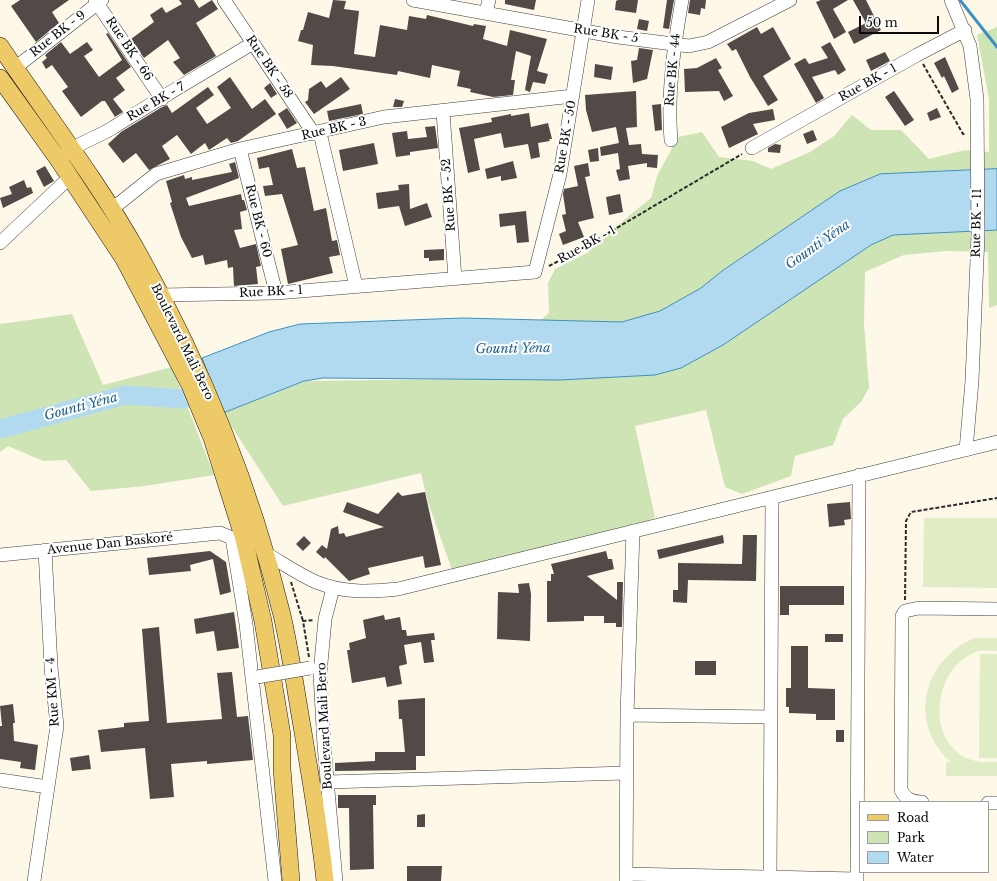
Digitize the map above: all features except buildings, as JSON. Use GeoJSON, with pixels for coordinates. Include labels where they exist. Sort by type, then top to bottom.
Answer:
{"type":"FeatureCollection","features":[{"type":"Feature","properties":{"kind":"main road","name":"Boulevard Mali Bero"},"geometry":{"type":"LineString","coordinates":[[0,46],[72,148],[112,209],[160,295],[195,383],[241,479],[265,553],[282,617],[303,733],[328,854],[325,881]]}},
{"type":"Feature","properties":{"kind":"main road","name":"Boulevard Mali Bero"},"geometry":{"type":"LineString","coordinates":[[0,78],[70,176],[124,259],[195,383]]}},
{"type":"Feature","properties":{"kind":"main road","name":"Boulevard Mali Bero"},"geometry":{"type":"LineString","coordinates":[[205,405],[212,438],[238,519],[232,536],[263,621],[282,734],[282,769],[291,881]]}},
{"type":"Feature","properties":{"kind":"main road"},"geometry":{"type":"LineString","coordinates":[[298,881],[298,796],[303,733]]}},
{"type":"Feature","properties":{"kind":"main road"},"geometry":{"type":"LineString","coordinates":[[282,734],[298,796],[313,881]]}},
{"type":"Feature","properties":{"kind":"street","name":"Rue BK - 58"},"geometry":{"type":"LineString","coordinates":[[224,0],[317,133],[356,286]]}},
{"type":"Feature","properties":{"kind":"street","name":"Rue BK - 5"},"geometry":{"type":"LineString","coordinates":[[412,0],[487,6],[584,30],[689,46],[708,42],[790,0]]}},
{"type":"Feature","properties":{"kind":"street","name":"Rue BK - 50"},"geometry":{"type":"LineString","coordinates":[[535,272],[560,174],[588,0]]}},
{"type":"Feature","properties":{"kind":"street","name":"Rue BK - 44"},"geometry":{"type":"LineString","coordinates":[[671,140],[669,118],[674,44],[682,0]]}},
{"type":"Feature","properties":{"kind":"street","name":"Rue BK - 11"},"geometry":{"type":"LineString","coordinates":[[951,0],[970,46],[976,83],[978,235],[972,381],[966,450]]}},
{"type":"Feature","properties":{"kind":"street","name":"Rue BK - 9"},"geometry":{"type":"LineString","coordinates":[[15,68],[98,1]]}},
{"type":"Feature","properties":{"kind":"street","name":"Rue BK - 66"},"geometry":{"type":"LineString","coordinates":[[98,1],[162,99]]}},
{"type":"Feature","properties":{"kind":"street","name":"Rue BK - 1"},"geometry":{"type":"LineString","coordinates":[[752,148],[964,30]]}},
{"type":"Feature","properties":{"kind":"street","name":"Rue BK - 7"},"geometry":{"type":"LineString","coordinates":[[58,160],[72,148],[94,138],[138,110],[162,99],[253,43]]}},
{"type":"Feature","properties":{"kind":"street","name":"Rue BK - 3"},"geometry":{"type":"LineString","coordinates":[[112,209],[156,174],[240,149],[384,117],[443,112],[572,96]]}},
{"type":"Feature","properties":{"kind":"street","name":"Rue BK - 52"},"geometry":{"type":"LineString","coordinates":[[443,112],[455,279]]}},
{"type":"Feature","properties":{"kind":"street","name":"Rue BK - 60"},"geometry":{"type":"LineString","coordinates":[[240,149],[276,293]]}},
{"type":"Feature","properties":{"kind":"street"},"geometry":{"type":"LineString","coordinates":[[0,244],[70,176]]}},
{"type":"Feature","properties":{"kind":"street","name":"Rue BK - 1"},"geometry":{"type":"LineString","coordinates":[[160,295],[276,293],[535,272]]}},
{"type":"Feature","properties":{"kind":"street"},"geometry":{"type":"LineString","coordinates":[[265,553],[315,581],[333,588],[370,592],[398,589],[997,442]]}},
{"type":"Feature","properties":{"kind":"street"},"geometry":{"type":"LineString","coordinates":[[633,531],[627,715],[626,877],[770,877],[857,880],[859,475]]}},
{"type":"Feature","properties":{"kind":"street"},"geometry":{"type":"LineString","coordinates":[[770,877],[772,498]]}},
{"type":"Feature","properties":{"kind":"street"},"geometry":{"type":"LineString","coordinates":[[232,536],[246,624],[275,881]]}},
{"type":"Feature","properties":{"kind":"street","name":"Avenue Dan Baskoré"},"geometry":{"type":"LineString","coordinates":[[0,554],[232,536]]}},
{"type":"Feature","properties":{"kind":"street","name":"Rue KM - 4"},"geometry":{"type":"LineString","coordinates":[[34,881],[57,726],[51,667],[44,550]]}},
{"type":"Feature","properties":{"kind":"street","name":"Boulevard Mali Bero"},"geometry":{"type":"LineString","coordinates":[[328,854],[328,782],[320,674],[325,619],[333,588]]}},
{"type":"Feature","properties":{"kind":"street"},"geometry":{"type":"LineString","coordinates":[[912,801],[904,797],[901,790],[902,616],[905,611],[919,608],[997,609]]}},
{"type":"Feature","properties":{"kind":"street","name":"Boulevard Mali Bero"},"geometry":{"type":"LineString","coordinates":[[257,677],[310,668]]}},
{"type":"Feature","properties":{"kind":"street"},"geometry":{"type":"LineString","coordinates":[[627,715],[771,717]]}},
{"type":"Feature","properties":{"kind":"street"},"geometry":{"type":"LineString","coordinates":[[328,782],[626,773]]}},
{"type":"Feature","properties":{"kind":"street"},"geometry":{"type":"LineString","coordinates":[[0,780],[48,787]]}},
{"type":"Feature","properties":{"kind":"street"},"geometry":{"type":"LineString","coordinates":[[328,854],[336,881]]}},
{"type":"Feature","properties":{"kind":"street"},"geometry":{"type":"LineString","coordinates":[[286,881],[291,881]]}},
{"type":"Feature","properties":{"kind":"path"},"geometry":{"type":"LineString","coordinates":[[917,55],[963,134],[977,132]]}},
{"type":"Feature","properties":{"kind":"path","name":"Rue BK - 1"},"geometry":{"type":"LineString","coordinates":[[535,272],[576,252],[752,148]]}},
{"type":"Feature","properties":{"kind":"path"},"geometry":{"type":"LineString","coordinates":[[905,611],[906,521],[910,512],[997,498]]}},
{"type":"Feature","properties":{"kind":"path"},"geometry":{"type":"LineString","coordinates":[[291,567],[291,582],[303,621],[310,668]]}},
{"type":"Feature","properties":{"kind":"path"},"geometry":{"type":"LineString","coordinates":[[303,621],[325,619]]}},
{"type":"Feature","properties":{"kind":"green space"},"geometry":{"type":"Polygon","coordinates":[[[997,27],[997,305],[989,308],[988,252],[947,251],[904,255],[865,272],[864,324],[869,388],[861,402],[843,419],[833,445],[795,456],[791,476],[742,494],[725,487],[706,410],[635,426],[655,517],[646,523],[452,570],[428,502],[421,473],[283,506],[223,413],[304,381],[471,379],[549,313],[548,283],[555,269],[587,253],[651,198],[657,176],[678,137],[702,132],[719,157],[753,161],[771,169],[810,152],[834,136],[852,115],[871,130],[901,130],[929,159],[965,150],[989,152],[989,99],[977,35],[997,27]]]}},
{"type":"Feature","properties":{"kind":"green space"},"geometry":{"type":"Polygon","coordinates":[[[72,314],[103,385],[172,367],[214,475],[145,486],[91,491],[66,460],[43,461],[8,446],[0,452],[0,324],[72,314]]]}},
{"type":"Feature","properties":{"kind":"green space"},"geometry":{"type":"Polygon","coordinates":[[[924,518],[997,518],[997,588],[923,587],[924,518]]]}},
{"type":"Feature","properties":{"kind":"green space"},"geometry":{"type":"Polygon","coordinates":[[[975,638],[997,638],[997,651],[979,651],[963,659],[951,671],[944,687],[940,704],[940,721],[945,737],[955,750],[972,760],[997,762],[997,776],[946,776],[946,762],[951,762],[937,746],[929,729],[926,711],[927,693],[933,676],[943,661],[957,648],[975,638]]]}},
{"type":"Feature","properties":{"kind":"green space"},"geometry":{"type":"Polygon","coordinates":[[[980,654],[997,654],[997,758],[979,758],[980,654]]]}},
{"type":"Feature","properties":{"kind":"water"},"geometry":{"type":"Polygon","coordinates":[[[997,169],[997,230],[893,235],[871,245],[723,345],[681,368],[655,375],[560,380],[323,378],[304,381],[223,413],[202,358],[269,332],[300,324],[462,318],[622,322],[660,311],[701,288],[722,271],[840,191],[880,174],[997,169]]]}},
{"type":"Feature","properties":{"kind":"waterway"},"geometry":{"type":"LineString","coordinates":[[960,0],[997,47]]}},
{"type":"Feature","properties":{"kind":"waterway","name":"Gounti Yéna"},"geometry":{"type":"LineString","coordinates":[[0,429],[125,395],[183,399],[209,387]]}}]}
